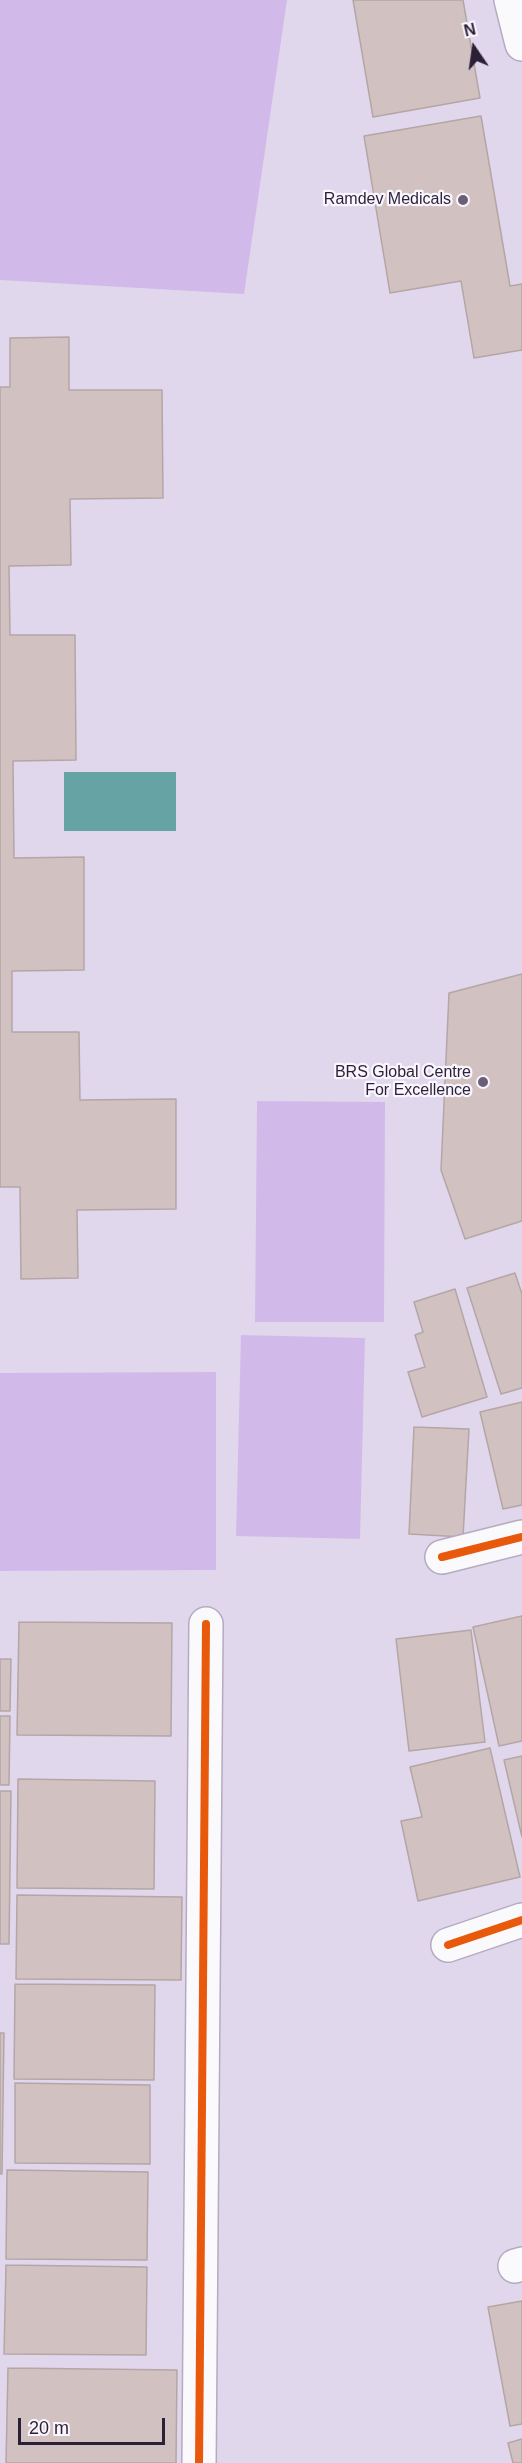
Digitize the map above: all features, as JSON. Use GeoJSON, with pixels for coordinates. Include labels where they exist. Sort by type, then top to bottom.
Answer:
{"type":"FeatureCollection","features":[{"type":"Feature","properties":{"kind":"street"},"geometry":{"type":"LineString","coordinates":[[511,0],[522,44]]}},
{"type":"Feature","properties":{"kind":"street"},"geometry":{"type":"LineString","coordinates":[[442,1557],[522,1537]]}},
{"type":"Feature","properties":{"kind":"street"},"geometry":{"type":"LineString","coordinates":[[199,2463],[206,1624]]}},
{"type":"Feature","properties":{"kind":"street"},"geometry":{"type":"LineString","coordinates":[[448,1945],[522,1920]]}},
{"type":"Feature","properties":{"kind":"shaded area"},"geometry":{"type":"Polygon","coordinates":[[[0,0],[287,0],[244,294],[0,280],[0,0]]]}},
{"type":"Feature","properties":{"kind":"shaded area"},"geometry":{"type":"Polygon","coordinates":[[[64,772],[176,772],[176,831],[64,831],[64,772]]]}},
{"type":"Feature","properties":{"kind":"shaded area"},"geometry":{"type":"Polygon","coordinates":[[[257,1101],[385,1102],[384,1322],[255,1322],[257,1101]]]}},
{"type":"Feature","properties":{"kind":"shaded area"},"geometry":{"type":"Polygon","coordinates":[[[241,1335],[365,1338],[360,1539],[236,1536],[241,1335]]]}},
{"type":"Feature","properties":{"kind":"shaded area"},"geometry":{"type":"Polygon","coordinates":[[[216,1372],[216,1570],[0,1571],[0,1373],[216,1372]]]}},
{"type":"Feature","properties":{"kind":"building"},"geometry":{"type":"Polygon","coordinates":[[[353,0],[463,0],[480,98],[373,117],[353,0]]]}},
{"type":"Feature","properties":{"kind":"building"},"geometry":{"type":"Polygon","coordinates":[[[481,116],[510,286],[522,284],[522,350],[474,358],[461,281],[390,293],[364,136],[481,116]]]}},
{"type":"Feature","properties":{"kind":"building"},"geometry":{"type":"Polygon","coordinates":[[[69,337],[69,390],[162,390],[163,498],[70,499],[71,565],[9,566],[10,635],[75,635],[76,760],[13,761],[14,858],[84,857],[84,970],[12,971],[12,1032],[79,1032],[80,1100],[176,1099],[176,1209],[77,1210],[78,1278],[21,1279],[20,1187],[0,1187],[0,387],[10,387],[10,338],[69,337]]]}},
{"type":"Feature","properties":{"kind":"building","name":"BRS Global Centre For Excellence"},"geometry":{"type":"Polygon","coordinates":[[[522,974],[522,1221],[465,1239],[441,1170],[449,993],[522,974]]]}},
{"type":"Feature","properties":{"kind":"building"},"geometry":{"type":"Polygon","coordinates":[[[515,1273],[522,1294],[522,1388],[501,1394],[467,1288],[515,1273]]]}},
{"type":"Feature","properties":{"kind":"building"},"geometry":{"type":"Polygon","coordinates":[[[455,1289],[487,1397],[422,1417],[408,1372],[425,1367],[415,1335],[423,1332],[414,1302],[455,1289]]]}},
{"type":"Feature","properties":{"kind":"building"},"geometry":{"type":"Polygon","coordinates":[[[522,1402],[522,1505],[503,1509],[480,1412],[522,1402]]]}},
{"type":"Feature","properties":{"kind":"building"},"geometry":{"type":"Polygon","coordinates":[[[414,1427],[469,1429],[463,1537],[409,1534],[414,1427]]]}},
{"type":"Feature","properties":{"kind":"building"},"geometry":{"type":"Polygon","coordinates":[[[522,1616],[522,1741],[499,1746],[473,1627],[522,1616]]]}},
{"type":"Feature","properties":{"kind":"building"},"geometry":{"type":"Polygon","coordinates":[[[19,1622],[172,1623],[171,1736],[17,1735],[19,1622]]]}},
{"type":"Feature","properties":{"kind":"building"},"geometry":{"type":"Polygon","coordinates":[[[471,1630],[485,1742],[409,1751],[396,1639],[471,1630]]]}},
{"type":"Feature","properties":{"kind":"building"},"geometry":{"type":"Polygon","coordinates":[[[0,1659],[11,1659],[10,1711],[0,1711],[0,1659]]]}},
{"type":"Feature","properties":{"kind":"building"},"geometry":{"type":"Polygon","coordinates":[[[0,1716],[10,1716],[9,1785],[0,1785],[0,1716]]]}},
{"type":"Feature","properties":{"kind":"building"},"geometry":{"type":"Polygon","coordinates":[[[490,1748],[520,1877],[418,1901],[401,1821],[422,1817],[410,1767],[490,1748]]]}},
{"type":"Feature","properties":{"kind":"building"},"geometry":{"type":"Polygon","coordinates":[[[522,1756],[522,1837],[504,1760],[522,1756]]]}},
{"type":"Feature","properties":{"kind":"building"},"geometry":{"type":"Polygon","coordinates":[[[18,1779],[155,1781],[154,1889],[17,1888],[18,1779]]]}},
{"type":"Feature","properties":{"kind":"building"},"geometry":{"type":"Polygon","coordinates":[[[0,1791],[11,1791],[9,1944],[0,1944],[0,1791]]]}},
{"type":"Feature","properties":{"kind":"building"},"geometry":{"type":"Polygon","coordinates":[[[17,1895],[182,1897],[181,1980],[16,1979],[17,1895]]]}},
{"type":"Feature","properties":{"kind":"building"},"geometry":{"type":"Polygon","coordinates":[[[15,1984],[155,1985],[154,2080],[14,2079],[15,1984]]]}},
{"type":"Feature","properties":{"kind":"building"},"geometry":{"type":"Polygon","coordinates":[[[0,2033],[4,2033],[2,2174],[0,2174],[0,2033]]]}},
{"type":"Feature","properties":{"kind":"building"},"geometry":{"type":"Polygon","coordinates":[[[15,2083],[150,2085],[150,2164],[15,2163],[15,2083]]]}},
{"type":"Feature","properties":{"kind":"building"},"geometry":{"type":"Polygon","coordinates":[[[7,2170],[148,2172],[147,2260],[6,2259],[7,2170]]]}},
{"type":"Feature","properties":{"kind":"building"},"geometry":{"type":"Polygon","coordinates":[[[6,2265],[147,2267],[146,2355],[4,2354],[6,2265]]]}},
{"type":"Feature","properties":{"kind":"building"},"geometry":{"type":"Polygon","coordinates":[[[522,2301],[522,2424],[510,2426],[488,2307],[522,2301]]]}},
{"type":"Feature","properties":{"kind":"building"},"geometry":{"type":"Polygon","coordinates":[[[8,2368],[177,2370],[176,2463],[6,2463],[8,2368]]]}},
{"type":"Feature","properties":{"kind":"building"},"geometry":{"type":"Polygon","coordinates":[[[522,2439],[522,2463],[513,2463],[508,2443],[522,2439]]]}},
{"type":"Feature","properties":{"kind":"cycle path"},"geometry":{"type":"LineString","coordinates":[[442,1557],[522,1537]]}},
{"type":"Feature","properties":{"kind":"cycle path"},"geometry":{"type":"LineString","coordinates":[[199,2463],[206,1624]]}},
{"type":"Feature","properties":{"kind":"cycle path"},"geometry":{"type":"LineString","coordinates":[[448,1945],[522,1920]]}},
{"type":"Feature","properties":{"kind":"place","name":"Ramdev Medicals"},"geometry":{"type":"Point","coordinates":[463,200]}},
{"type":"Feature","properties":{"kind":"place","name":"BRS Global Centre For Excellence"},"geometry":{"type":"Point","coordinates":[483,1082]}}]}
